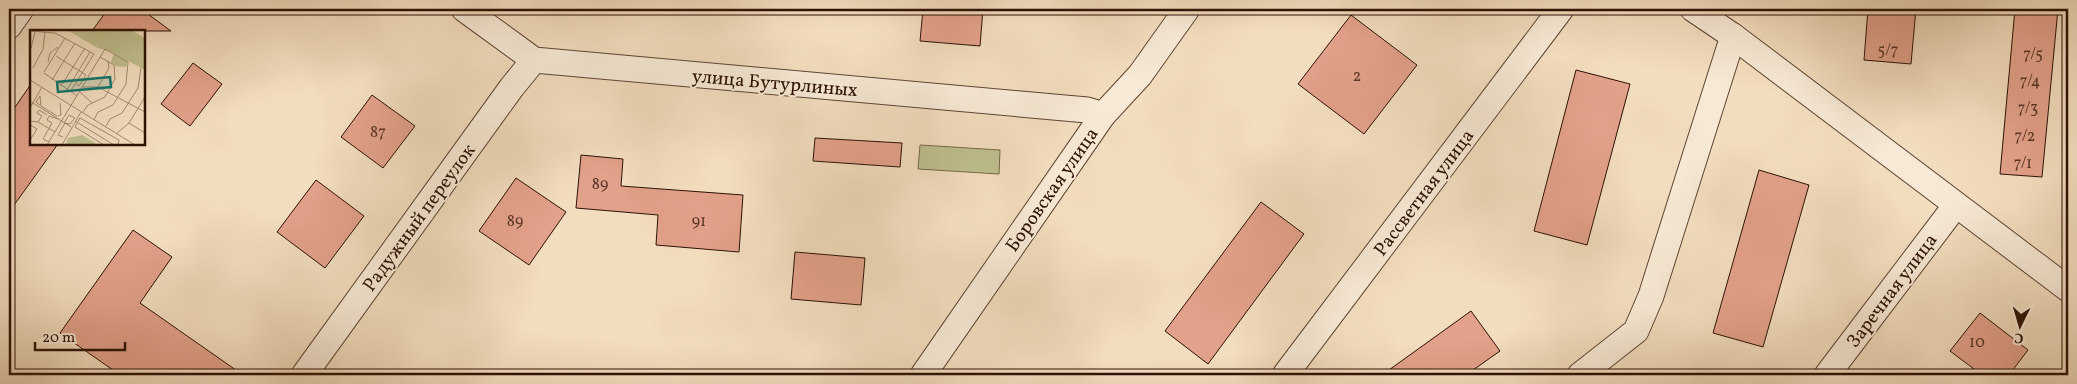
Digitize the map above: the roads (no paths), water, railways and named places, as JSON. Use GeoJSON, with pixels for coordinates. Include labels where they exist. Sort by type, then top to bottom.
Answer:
{"type":"FeatureCollection","features":[{"type":"Feature","properties":{"kind":"street"},"geometry":{"type":"LineString","coordinates":[[9,26],[21,9]]}},
{"type":"Feature","properties":{"kind":"street"},"geometry":{"type":"LineString","coordinates":[[464,9],[534,60]]}},
{"type":"Feature","properties":{"kind":"street","name":"Боровская улица"},"geometry":{"type":"LineString","coordinates":[[923,375],[1103,115],[1140,75],[1187,9]]}},
{"type":"Feature","properties":{"kind":"street","name":"Рассветная улица"},"geometry":{"type":"LineString","coordinates":[[1285,375],[1561,9]]}},
{"type":"Feature","properties":{"kind":"street"},"geometry":{"type":"LineString","coordinates":[[1692,9],[1733,36],[2068,288]]}},
{"type":"Feature","properties":{"kind":"street"},"geometry":{"type":"LineString","coordinates":[[1580,375],[1636,331],[1651,296],[1733,36]]}},
{"type":"Feature","properties":{"kind":"street","name":"улица Бутурлиных"},"geometry":{"type":"LineString","coordinates":[[534,60],[1077,109],[1103,115]]}},
{"type":"Feature","properties":{"kind":"street","name":"Радужный переулок"},"geometry":{"type":"LineString","coordinates":[[304,375],[512,87],[534,60]]}},
{"type":"Feature","properties":{"kind":"street","name":"Заречная улица"},"geometry":{"type":"LineString","coordinates":[[1827,375],[1956,205]]}}]}
